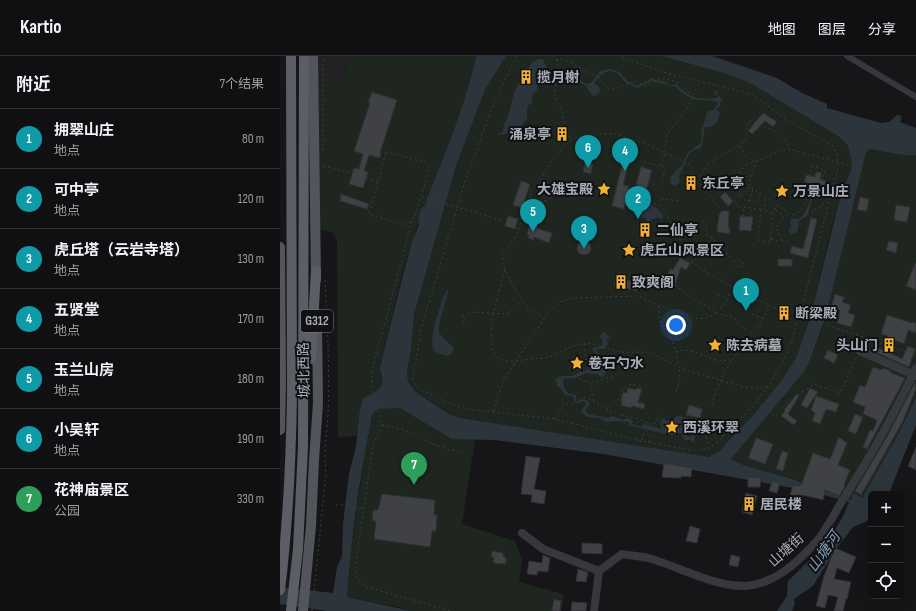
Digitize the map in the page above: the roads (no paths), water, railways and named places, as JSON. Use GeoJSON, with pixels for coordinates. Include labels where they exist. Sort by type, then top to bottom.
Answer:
{"type":"FeatureCollection","features":[{"type":"Feature","properties":{"kind":"highway"},"geometry":{"type":"LineString","coordinates":[[280,587],[289,499],[292,431],[290,56]]}},
{"type":"Feature","properties":{"kind":"highway"},"geometry":{"type":"LineString","coordinates":[[291,611],[298,549],[304,447],[304,56]]}},
{"type":"Feature","properties":{"kind":"highway"},"geometry":{"type":"LineString","coordinates":[[304,447],[309,408],[316,271]]}},
{"type":"Feature","properties":{"kind":"main road","name":"城北西路"},"geometry":{"type":"LineString","coordinates":[[303,611],[310,586],[311,526],[318,403],[313,56]]}},
{"type":"Feature","properties":{"kind":"main road","name":"城北西路"},"geometry":{"type":"LineString","coordinates":[[280,247],[280,430]]}},
{"type":"Feature","properties":{"kind":"street"},"geometry":{"type":"LineString","coordinates":[[847,56],[916,97]]}},
{"type":"Feature","properties":{"kind":"street"},"geometry":{"type":"LineString","coordinates":[[860,351],[897,369],[915,373]]}},
{"type":"Feature","properties":{"kind":"street","name":"山塘街"},"geometry":{"type":"LineString","coordinates":[[599,571],[622,554],[651,558],[717,582],[743,586],[758,584],[773,579],[791,565],[817,540],[855,481],[915,373]]}},
{"type":"Feature","properties":{"kind":"street"},"geometry":{"type":"LineString","coordinates":[[522,533],[543,549],[599,571],[594,611]]}},
{"type":"Feature","properties":{"kind":"water","name":"山塘河"},"geometry":{"type":"Polygon","coordinates":[[[476,56],[506,56],[485,90],[456,166],[414,315],[411,351],[407,371],[408,382],[420,395],[449,414],[460,418],[709,457],[719,451],[756,412],[781,381],[796,358],[810,318],[842,190],[852,167],[852,162],[848,146],[838,136],[755,86],[727,74],[662,56],[712,56],[777,78],[802,93],[827,104],[827,108],[881,123],[889,122],[897,115],[902,116],[900,122],[916,128],[916,155],[904,155],[870,149],[866,152],[826,316],[809,363],[804,372],[731,459],[743,465],[789,478],[851,500],[854,493],[862,498],[900,431],[916,397],[916,425],[890,491],[868,491],[868,520],[853,527],[836,549],[813,586],[794,599],[795,604],[792,611],[777,611],[787,596],[788,581],[831,536],[838,526],[849,502],[810,491],[603,454],[495,440],[452,439],[400,408],[379,409],[374,412],[372,416],[356,506],[347,597],[411,611],[327,611],[280,604],[280,587],[333,593],[337,567],[342,556],[343,524],[349,474],[356,447],[359,415],[363,399],[378,390],[382,385],[380,367],[404,271],[419,224],[418,219],[422,207],[425,207],[457,122],[476,56]]]}},
{"type":"Feature","properties":{"kind":"water"},"geometry":{"type":"Polygon","coordinates":[[[538,59],[543,59],[547,68],[550,70],[587,84],[592,82],[600,71],[610,69],[620,72],[626,80],[636,86],[652,78],[664,81],[670,85],[676,84],[690,95],[704,99],[717,98],[718,97],[714,92],[717,90],[717,94],[723,100],[720,102],[721,105],[716,109],[720,112],[717,122],[711,127],[705,127],[701,148],[693,150],[689,154],[679,177],[680,182],[675,186],[670,183],[671,176],[682,166],[688,152],[701,143],[701,133],[707,112],[714,109],[718,103],[716,101],[691,98],[674,86],[652,81],[637,88],[626,83],[617,73],[609,71],[602,74],[594,83],[600,90],[598,94],[594,96],[583,84],[560,74],[548,73],[538,79],[537,90],[532,95],[532,102],[527,107],[527,118],[519,131],[513,135],[498,134],[503,132],[513,96],[519,84],[522,81],[528,83],[530,75],[526,73],[529,66],[538,59]]]}},
{"type":"Feature","properties":{"kind":"water"},"geometry":{"type":"Polygon","coordinates":[[[816,172],[819,172],[818,179],[820,179],[818,187],[813,190],[808,215],[799,221],[797,232],[791,234],[788,230],[791,228],[790,220],[793,218],[799,219],[806,209],[810,201],[811,193],[810,190],[806,188],[808,183],[810,184],[816,172]]]}},
{"type":"Feature","properties":{"kind":"water"},"geometry":{"type":"Polygon","coordinates":[[[635,201],[643,201],[654,206],[663,214],[663,218],[661,219],[657,217],[648,222],[645,218],[642,218],[635,201]]]}},
{"type":"Feature","properties":{"kind":"water"},"geometry":{"type":"Polygon","coordinates":[[[447,289],[448,292],[438,328],[440,334],[454,349],[448,356],[434,350],[432,345],[436,320],[447,289]]]}},
{"type":"Feature","properties":{"kind":"water"},"geometry":{"type":"Polygon","coordinates":[[[602,332],[610,337],[607,339],[608,344],[603,349],[597,349],[596,351],[607,363],[606,373],[602,377],[596,374],[586,373],[575,378],[564,379],[563,384],[567,393],[576,395],[576,401],[584,399],[589,402],[590,404],[585,410],[588,414],[607,418],[613,416],[623,420],[628,418],[633,421],[632,424],[641,427],[644,424],[661,429],[662,427],[660,425],[662,418],[670,422],[677,416],[681,416],[692,421],[686,430],[686,434],[690,437],[693,434],[694,428],[695,429],[695,443],[690,440],[685,440],[681,433],[669,435],[629,425],[629,422],[606,422],[600,418],[587,417],[581,411],[586,402],[583,401],[579,403],[574,401],[573,396],[565,395],[561,388],[557,386],[555,380],[557,378],[562,376],[572,376],[587,370],[592,363],[604,367],[601,359],[592,349],[601,346],[603,342],[600,337],[602,332]]]}},
{"type":"Feature","properties":{"kind":"place","name":"揽月榭"},"geometry":{"type":"Point","coordinates":[526,77]}},
{"type":"Feature","properties":{"kind":"place","name":"涌泉亭"},"geometry":{"type":"Point","coordinates":[562,134]}},
{"type":"Feature","properties":{"kind":"place","name":"小吴轩"},"geometry":{"type":"Point","coordinates":[588,168]}},
{"type":"Feature","properties":{"kind":"place","name":"五贤堂"},"geometry":{"type":"Point","coordinates":[625,171]}},
{"type":"Feature","properties":{"kind":"place","name":"东丘亭"},"geometry":{"type":"Point","coordinates":[691,183]}},
{"type":"Feature","properties":{"kind":"place","name":"大雄宝殿"},"geometry":{"type":"Point","coordinates":[604,189]}},
{"type":"Feature","properties":{"kind":"place","name":"万景山庄"},"geometry":{"type":"Point","coordinates":[782,191]}},
{"type":"Feature","properties":{"kind":"place","name":"可中亭"},"geometry":{"type":"Point","coordinates":[638,219]}},
{"type":"Feature","properties":{"kind":"place","name":"二仙亭"},"geometry":{"type":"Point","coordinates":[645,230]}},
{"type":"Feature","properties":{"kind":"place","name":"玉兰山房"},"geometry":{"type":"Point","coordinates":[533,232]}},
{"type":"Feature","properties":{"kind":"place","name":"虎丘塔（云岩寺塔）"},"geometry":{"type":"Point","coordinates":[584,249]}},
{"type":"Feature","properties":{"kind":"place","name":"虎丘山风景区"},"geometry":{"type":"Point","coordinates":[629,250]}},
{"type":"Feature","properties":{"kind":"place","name":"致爽阁"},"geometry":{"type":"Point","coordinates":[621,282]}},
{"type":"Feature","properties":{"kind":"place","name":"拥翠山庄"},"geometry":{"type":"Point","coordinates":[746,311]}},
{"type":"Feature","properties":{"kind":"place","name":"断梁殿"},"geometry":{"type":"Point","coordinates":[784,313]}},
{"type":"Feature","properties":{"kind":"place","name":"陈去病墓"},"geometry":{"type":"Point","coordinates":[715,345]}},
{"type":"Feature","properties":{"kind":"place","name":"头山门"},"geometry":{"type":"Point","coordinates":[889,345]}},
{"type":"Feature","properties":{"kind":"place","name":"卷石勺水"},"geometry":{"type":"Point","coordinates":[577,363]}},
{"type":"Feature","properties":{"kind":"place","name":"西溪环翠"},"geometry":{"type":"Point","coordinates":[672,427]}},
{"type":"Feature","properties":{"kind":"place","name":"花神庙景区"},"geometry":{"type":"Point","coordinates":[414,485]}},
{"type":"Feature","properties":{"kind":"place","name":"居民楼"},"geometry":{"type":"Point","coordinates":[749,504]}}]}
